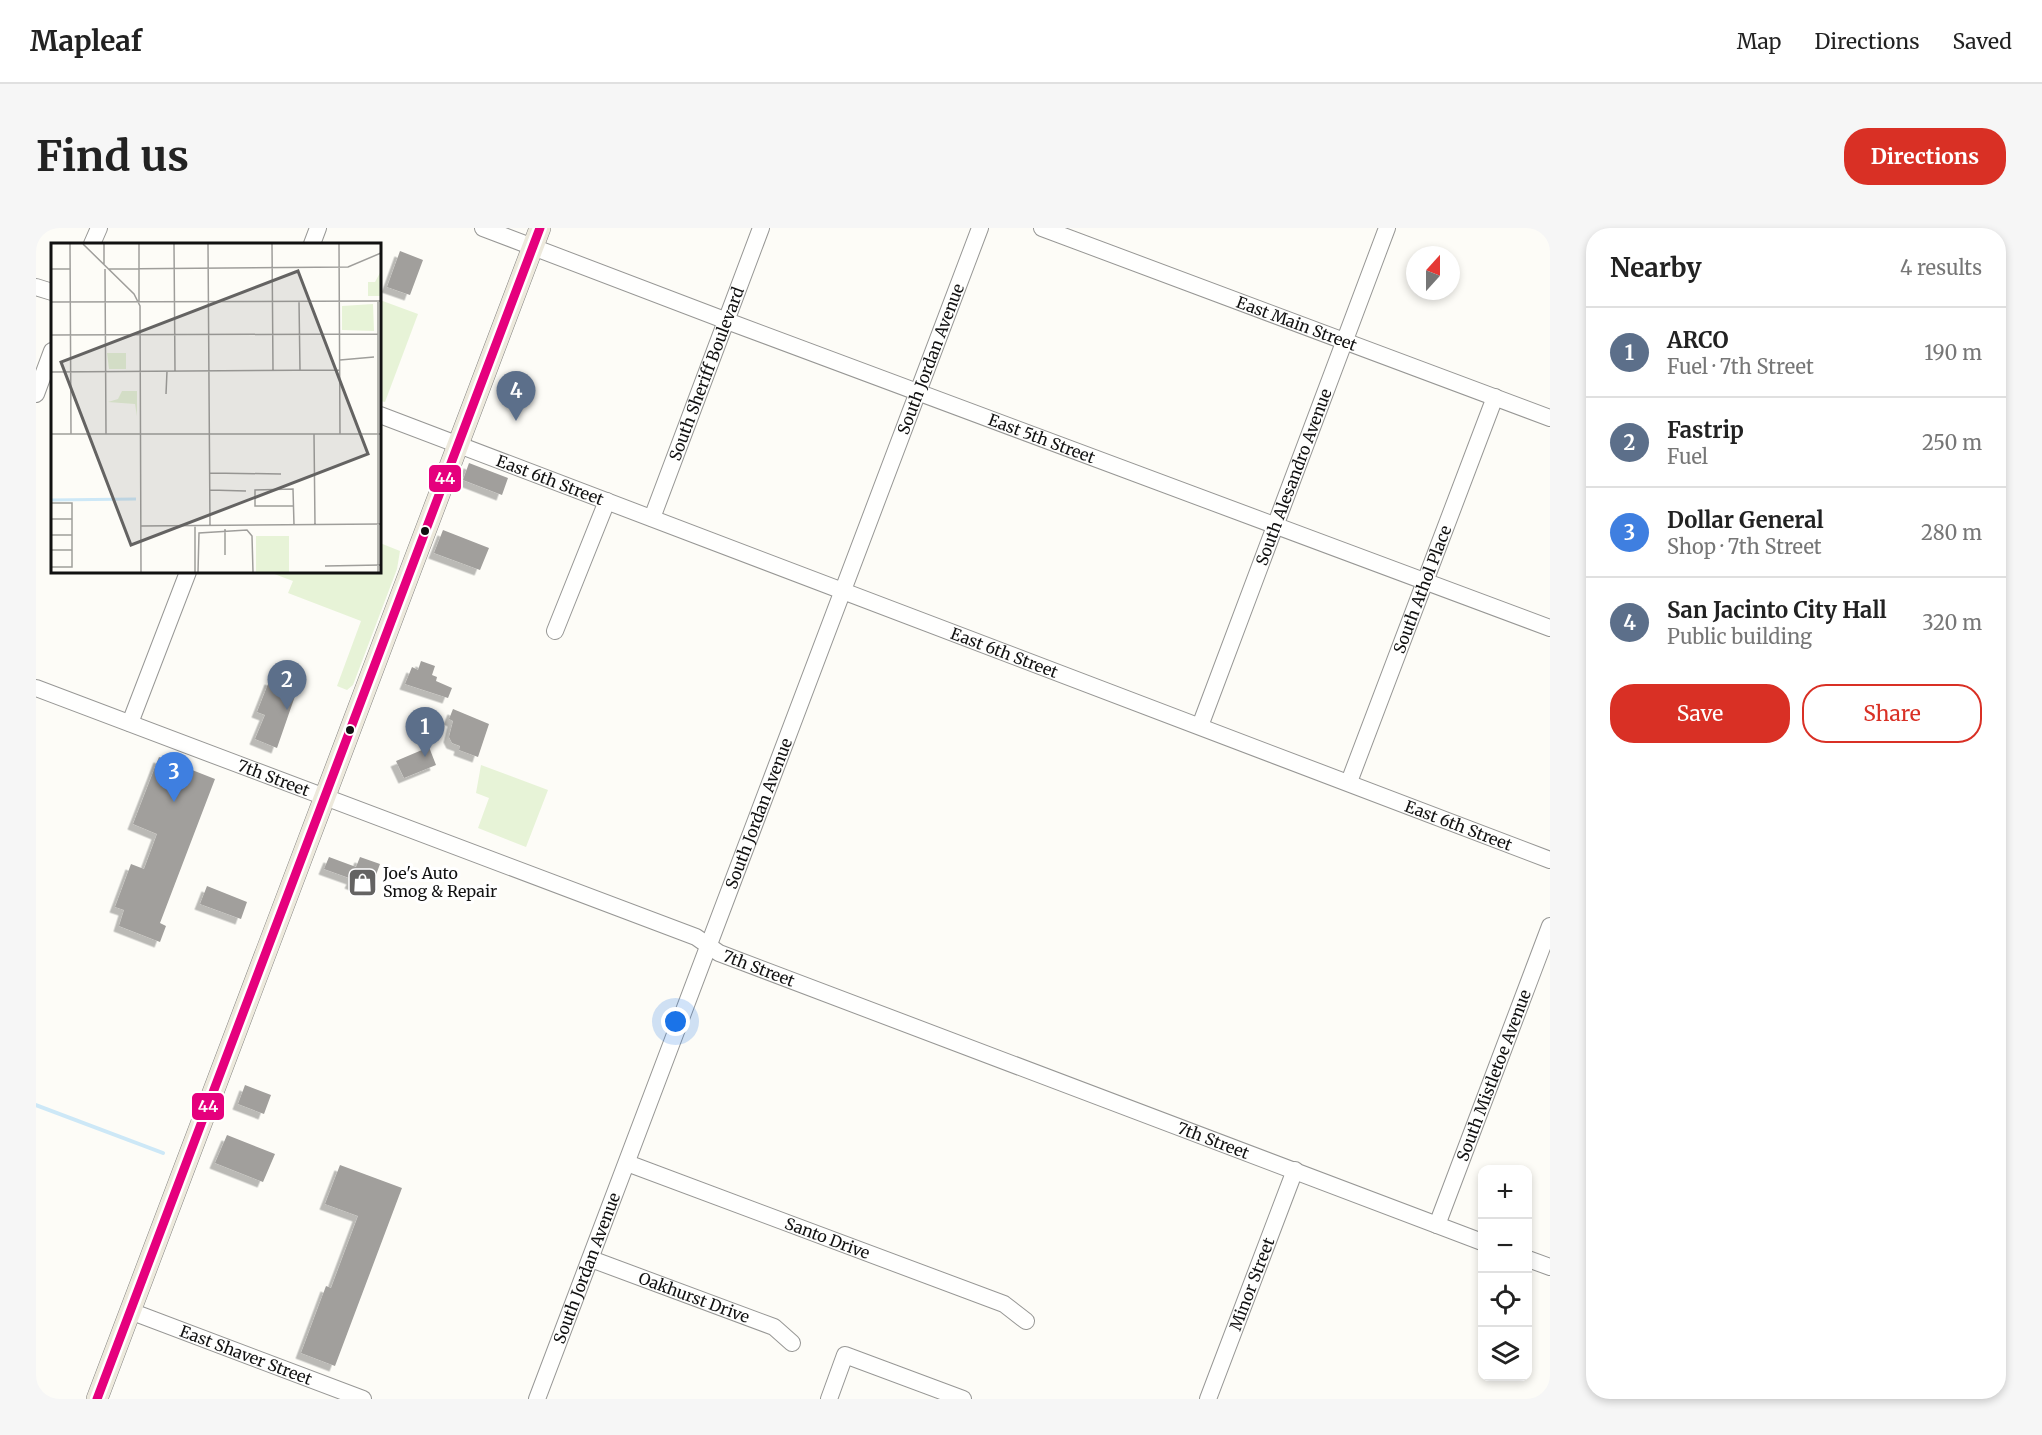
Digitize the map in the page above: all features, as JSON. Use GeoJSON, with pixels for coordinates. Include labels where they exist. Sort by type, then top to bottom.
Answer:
{"type":"FeatureCollection","features":[{"type":"Feature","properties":{"kind":"main road"},"geometry":{"type":"LineString","coordinates":[[97,1399],[536,238]]}},
{"type":"Feature","properties":{"kind":"street"},"geometry":{"type":"LineString","coordinates":[[92,243],[99,228]]}},
{"type":"Feature","properties":{"kind":"street"},"geometry":{"type":"LineString","coordinates":[[312,243],[318,228]]}},
{"type":"Feature","properties":{"kind":"street","name":"East 5th Street"},"geometry":{"type":"LineString","coordinates":[[483,228],[536,238],[727,321],[1550,628]]}},
{"type":"Feature","properties":{"kind":"street","name":"South Sheriff Boulevard"},"geometry":{"type":"LineString","coordinates":[[652,518],[761,228]]}},
{"type":"Feature","properties":{"kind":"street","name":"South Jordan Avenue"},"geometry":{"type":"LineString","coordinates":[[537,1399],[980,228]]}},
{"type":"Feature","properties":{"kind":"street","name":"East Main Street"},"geometry":{"type":"LineString","coordinates":[[1042,228],[1550,418]]}},
{"type":"Feature","properties":{"kind":"street","name":"South Alesandro Avenue"},"geometry":{"type":"LineString","coordinates":[[1200,726],[1387,228]]}},
{"type":"Feature","properties":{"kind":"street"},"geometry":{"type":"LineString","coordinates":[[36,286],[51,292]]}},
{"type":"Feature","properties":{"kind":"street"},"geometry":{"type":"LineString","coordinates":[[36,394],[51,354]]}},
{"type":"Feature","properties":{"kind":"street","name":"South Athol Place"},"geometry":{"type":"LineString","coordinates":[[1349,782],[1495,397]]}},
{"type":"Feature","properties":{"kind":"street","name":"East 6th Street"},"geometry":{"type":"LineString","coordinates":[[381,415],[1550,860]]}},
{"type":"Feature","properties":{"kind":"street"},"geometry":{"type":"LineString","coordinates":[[555,631],[607,501]]}},
{"type":"Feature","properties":{"kind":"street"},"geometry":{"type":"LineString","coordinates":[[130,723],[188,573]]}},
{"type":"Feature","properties":{"kind":"street","name":"7th Street"},"geometry":{"type":"LineString","coordinates":[[36,688],[696,937],[719,953],[1478,1240]]}},
{"type":"Feature","properties":{"kind":"street","name":"South Mistletoe Avenue"},"geometry":{"type":"LineString","coordinates":[[1437,1225],[1550,926]]}},
{"type":"Feature","properties":{"kind":"street","name":"Santo Drive"},"geometry":{"type":"LineString","coordinates":[[627,1163],[1004,1304],[1026,1321]]}},
{"type":"Feature","properties":{"kind":"street","name":"Minor Street"},"geometry":{"type":"LineString","coordinates":[[1208,1399],[1295,1170]]}},
{"type":"Feature","properties":{"kind":"street","name":"Oakhurst Drive"},"geometry":{"type":"LineString","coordinates":[[591,1259],[774,1327],[792,1343]]}},
{"type":"Feature","properties":{"kind":"street"},"geometry":{"type":"LineString","coordinates":[[1532,1260],[1550,1267]]}},
{"type":"Feature","properties":{"kind":"street","name":"East Shaver Street"},"geometry":{"type":"LineString","coordinates":[[130,1311],[363,1399]]}},
{"type":"Feature","properties":{"kind":"street"},"geometry":{"type":"LineString","coordinates":[[829,1399],[845,1355],[963,1399]]}},
{"type":"Feature","properties":{"kind":"green space"},"geometry":{"type":"Polygon","coordinates":[[[381,300],[418,314],[385,402],[381,401],[381,300]]]}},
{"type":"Feature","properties":{"kind":"green space"},"geometry":{"type":"Polygon","coordinates":[[[381,543],[400,551],[397,569],[353,685],[347,690],[337,686],[361,621],[288,593],[293,581],[272,573],[381,573],[381,543]]]}},
{"type":"Feature","properties":{"kind":"green space"},"geometry":{"type":"Polygon","coordinates":[[[481,765],[548,790],[526,847],[478,828],[489,798],[476,793],[481,765]]]}},
{"type":"Feature","properties":{"kind":"building"},"geometry":{"type":"Polygon","coordinates":[[[400,251],[423,260],[410,295],[387,287],[400,251]]]}},
{"type":"Feature","properties":{"kind":"building"},"geometry":{"type":"Polygon","coordinates":[[[469,463],[508,478],[502,495],[463,480],[469,463]]]}},
{"type":"Feature","properties":{"kind":"building"},"geometry":{"type":"Polygon","coordinates":[[[443,530],[489,548],[480,570],[434,553],[443,530]]]}},
{"type":"Feature","properties":{"kind":"building"},"geometry":{"type":"Polygon","coordinates":[[[421,661],[435,666],[432,675],[437,677],[436,681],[452,688],[448,698],[405,684],[412,667],[418,670],[421,661]]]}},
{"type":"Feature","properties":{"kind":"building"},"geometry":{"type":"Polygon","coordinates":[[[270,679],[295,688],[292,695],[295,696],[277,748],[255,739],[265,715],[257,712],[270,679]]]}},
{"type":"Feature","properties":{"kind":"building"},"geometry":{"type":"Polygon","coordinates":[[[453,709],[489,724],[478,757],[459,750],[460,746],[452,743],[449,737],[453,721],[449,719],[453,709]]]}},
{"type":"Feature","properties":{"kind":"building"},"geometry":{"type":"Polygon","coordinates":[[[429,747],[436,765],[404,778],[396,761],[429,747]]]}},
{"type":"Feature","properties":{"kind":"building"},"geometry":{"type":"Polygon","coordinates":[[[159,757],[215,779],[160,923],[166,926],[160,942],[119,926],[124,910],[115,907],[131,864],[144,869],[157,834],[133,824],[159,757]]]}},
{"type":"Feature","properties":{"kind":"building"},"geometry":{"type":"Polygon","coordinates":[[[329,857],[356,867],[360,857],[380,864],[370,891],[350,883],[352,879],[324,869],[329,857]]]}},
{"type":"Feature","properties":{"kind":"building"},"geometry":{"type":"Polygon","coordinates":[[[207,886],[247,902],[241,919],[200,904],[207,886]]]}},
{"type":"Feature","properties":{"kind":"building"},"geometry":{"type":"Polygon","coordinates":[[[245,1085],[271,1095],[264,1114],[238,1104],[245,1085]]]}},
{"type":"Feature","properties":{"kind":"building"},"geometry":{"type":"Polygon","coordinates":[[[227,1135],[275,1154],[263,1182],[215,1163],[227,1135]]]}},
{"type":"Feature","properties":{"kind":"building"},"geometry":{"type":"Polygon","coordinates":[[[340,1165],[402,1188],[335,1366],[301,1353],[326,1286],[331,1288],[358,1216],[325,1204],[340,1165]]]}},
{"type":"Feature","properties":{"kind":"waterway"},"geometry":{"type":"LineString","coordinates":[[36,1105],[163,1153]]}},
{"type":"Feature","properties":{"kind":"transit line","name":"44"},"geometry":{"type":"LineString","coordinates":[[97,1399],[540,228]]}},
{"type":"Feature","properties":{"kind":"place","name":"San Jacinto City Hall"},"geometry":{"type":"Point","coordinates":[516,421]}},
{"type":"Feature","properties":{"kind":"place","name":"Fastrip"},"geometry":{"type":"Point","coordinates":[287,710]}},
{"type":"Feature","properties":{"kind":"place","name":"ARCO"},"geometry":{"type":"Point","coordinates":[425,757]}},
{"type":"Feature","properties":{"kind":"place","name":"Dollar General"},"geometry":{"type":"Point","coordinates":[174,802]}},
{"type":"Feature","properties":{"kind":"place","name":"Joe's Auto Smog & Repair"},"geometry":{"type":"Point","coordinates":[362,882]}}]}
